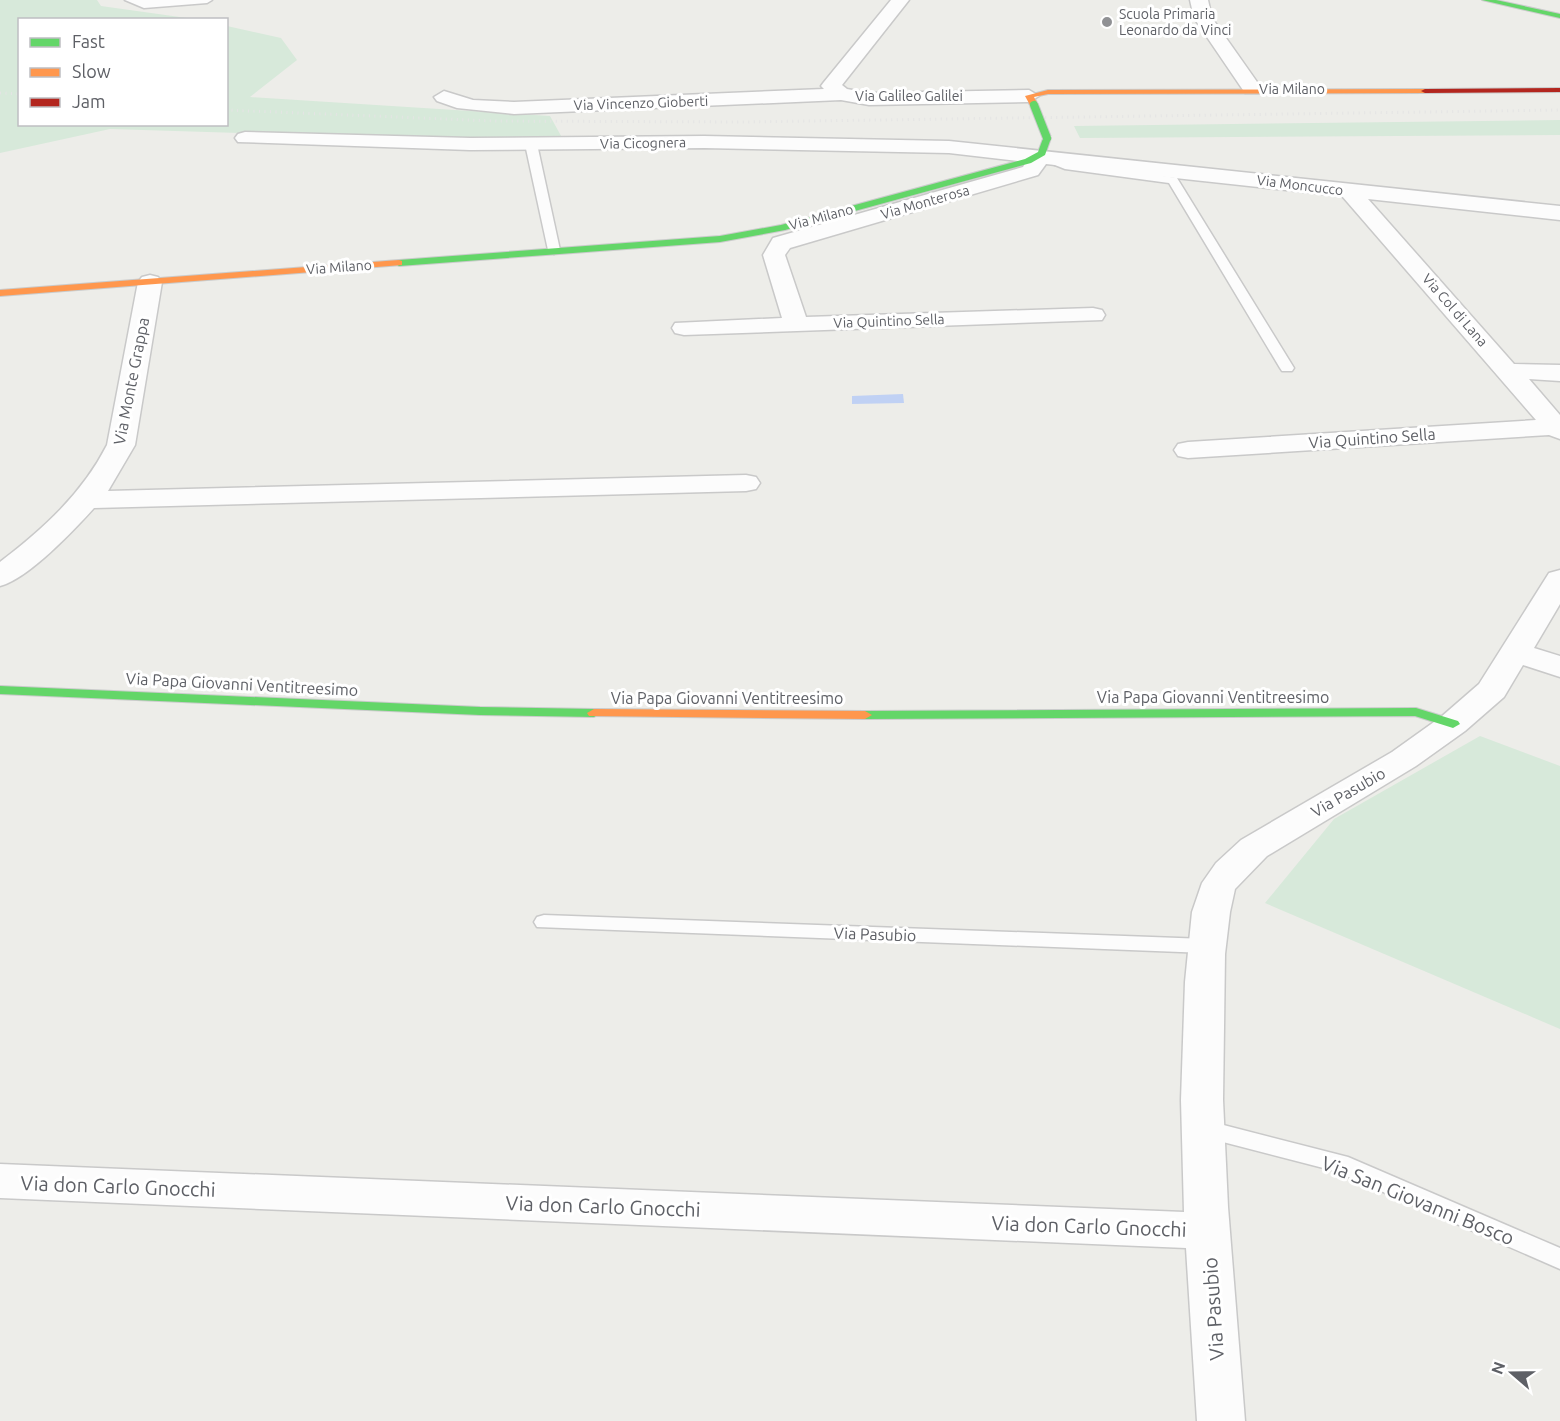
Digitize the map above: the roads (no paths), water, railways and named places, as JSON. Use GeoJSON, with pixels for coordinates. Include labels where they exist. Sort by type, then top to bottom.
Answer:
{"type":"FeatureCollection","features":[{"type":"Feature","properties":{"kind":"street","name":"Via Galileo Galilei"},"geometry":{"type":"LineString","coordinates":[[900,0],[831,86],[841,94],[868,99],[1031,101]]}},
{"type":"Feature","properties":{"kind":"street"},"geometry":{"type":"LineString","coordinates":[[1486,0],[1560,16]]}},
{"type":"Feature","properties":{"kind":"street"},"geometry":{"type":"LineString","coordinates":[[1206,8],[1252,89]]}},
{"type":"Feature","properties":{"kind":"street","name":"Via Milano"},"geometry":{"type":"LineString","coordinates":[[1031,101],[1048,92],[1252,89],[1560,90]]}},
{"type":"Feature","properties":{"kind":"street","name":"Via Vincenzo Gioberti"},"geometry":{"type":"LineString","coordinates":[[444,97],[453,103],[479,106],[529,106],[688,103],[841,94]]}},
{"type":"Feature","properties":{"kind":"street"},"geometry":{"type":"LineString","coordinates":[[1031,101],[1044,147]]}},
{"type":"Feature","properties":{"kind":"street","name":"Via Cicognera"},"geometry":{"type":"LineString","coordinates":[[245,138],[531,144],[704,142],[1044,147]]}},
{"type":"Feature","properties":{"kind":"street","name":"Via Milano"},"geometry":{"type":"LineString","coordinates":[[0,293],[554,250],[684,243],[753,234],[1015,165],[1044,147]]}},
{"type":"Feature","properties":{"kind":"street","name":"Via Moncucco"},"geometry":{"type":"LineString","coordinates":[[1044,147],[1349,191],[1560,213]]}},
{"type":"Feature","properties":{"kind":"street","name":"Via Monterosa"},"geometry":{"type":"LineString","coordinates":[[796,324],[774,255],[781,243],[1031,171],[1044,147]]}},
{"type":"Feature","properties":{"kind":"street","name":"Via Col di Lana"},"geometry":{"type":"LineString","coordinates":[[1349,191],[1510,371],[1558,429]]}},
{"type":"Feature","properties":{"kind":"street","name":"Via Monte Grappa"},"geometry":{"type":"LineString","coordinates":[[0,577],[35,549],[86,500],[102,482],[121,445],[150,282]]}},
{"type":"Feature","properties":{"kind":"street","name":"Via Quintino Sella"},"geometry":{"type":"LineString","coordinates":[[684,328],[1093,315]]}},
{"type":"Feature","properties":{"kind":"street"},"geometry":{"type":"LineString","coordinates":[[1510,371],[1560,373]]}},
{"type":"Feature","properties":{"kind":"street","name":"Via Quintino Sella"},"geometry":{"type":"LineString","coordinates":[[1188,450],[1558,429]]}},
{"type":"Feature","properties":{"kind":"street"},"geometry":{"type":"LineString","coordinates":[[86,500],[746,483]]}},
{"type":"Feature","properties":{"kind":"street"},"geometry":{"type":"LineString","coordinates":[[1560,579],[1516,652],[1560,667]]}},
{"type":"Feature","properties":{"kind":"street","name":"Via Pasubio"},"geometry":{"type":"LineString","coordinates":[[1221,1421],[1207,1231],[1202,1029],[1206,946],[1217,889],[1233,866],[1277,833],[1404,759],[1453,724],[1492,690],[1516,652]]}},
{"type":"Feature","properties":{"kind":"street","name":"Via Papa Giovanni Ventitreesimo"},"geometry":{"type":"LineString","coordinates":[[0,690],[480,711],[723,716],[1416,712],[1453,724]]}},
{"type":"Feature","properties":{"kind":"street","name":"Via don Carlo Gnocchi"},"geometry":{"type":"LineString","coordinates":[[0,1181],[1207,1231]]}},
{"type":"Feature","properties":{"kind":"lane"},"geometry":{"type":"LineString","coordinates":[[130,0],[144,5],[207,0]]}},
{"type":"Feature","properties":{"kind":"lane"},"geometry":{"type":"LineString","coordinates":[[531,144],[554,250]]}},
{"type":"Feature","properties":{"kind":"lane"},"geometry":{"type":"LineString","coordinates":[[1044,147],[1065,166],[1173,180],[1287,368]]}},
{"type":"Feature","properties":{"kind":"lane","name":"Via Pasubio"},"geometry":{"type":"LineString","coordinates":[[544,922],[1206,946]]}},
{"type":"Feature","properties":{"kind":"lane","name":"Via San Giovanni Bosco"},"geometry":{"type":"LineString","coordinates":[[1204,1129],[1340,1163],[1560,1259]]}},
{"type":"Feature","properties":{"kind":"water"},"geometry":{"type":"Polygon","coordinates":[[[903,394],[904,403],[852,404],[852,396],[903,394]]]}},
{"type":"Feature","properties":{"kind":"railway"},"geometry":{"type":"LineString","coordinates":[[0,93],[18,94]]}},
{"type":"Feature","properties":{"kind":"railway"},"geometry":{"type":"LineString","coordinates":[[228,110],[494,121],[742,122],[1560,110]]}},
{"type":"Feature","properties":{"kind":"place","name":"Scuola Primaria Leonardo da Vinci"},"geometry":{"type":"Point","coordinates":[1107,22]}}]}
